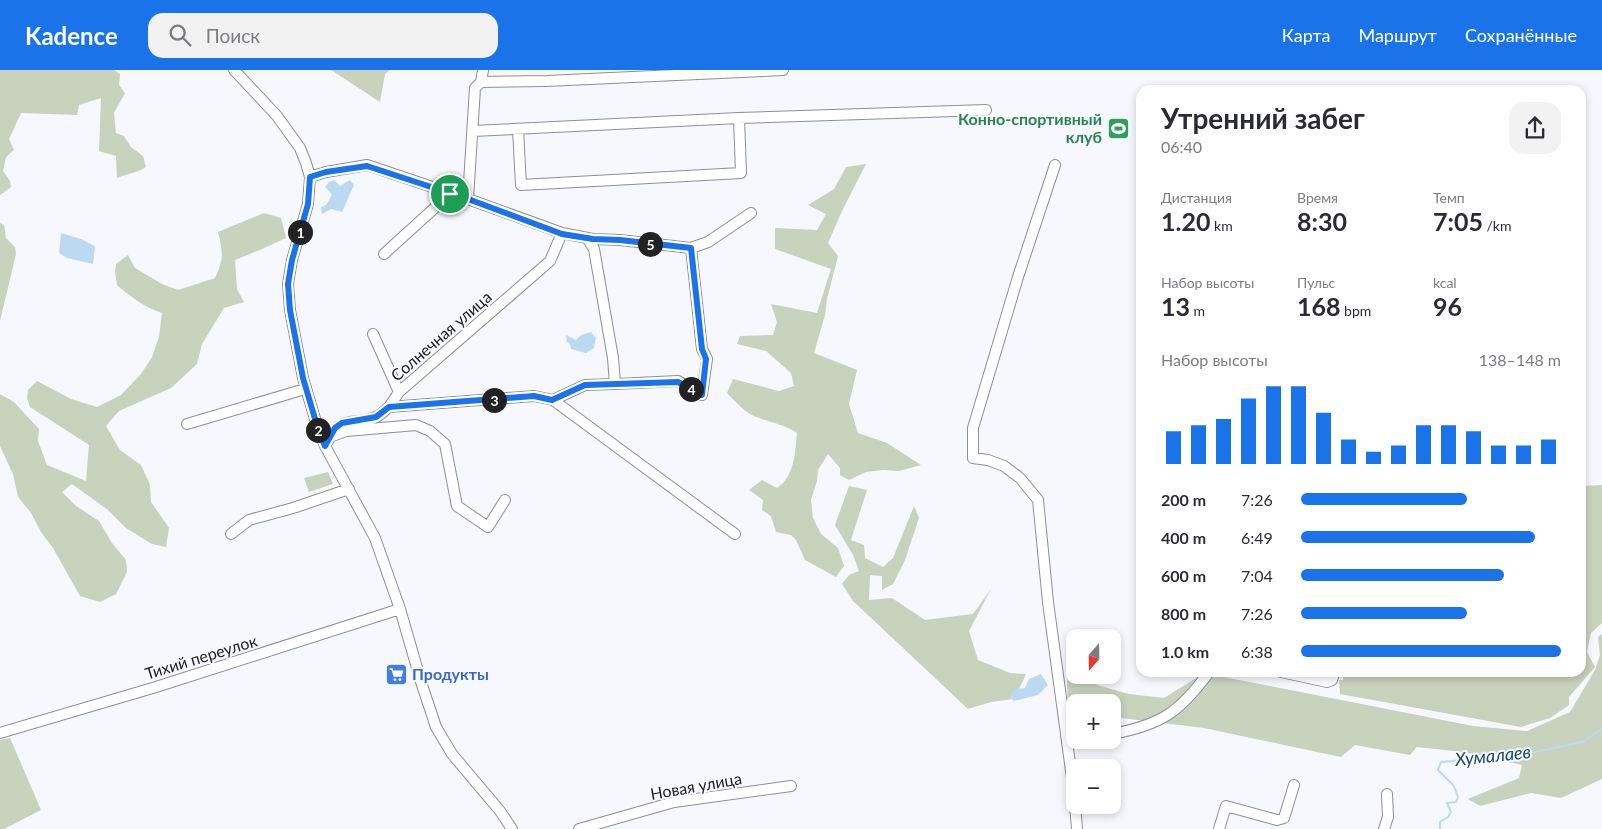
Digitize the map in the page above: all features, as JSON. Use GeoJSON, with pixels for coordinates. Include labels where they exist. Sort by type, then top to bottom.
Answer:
{"type":"FeatureCollection","features":[{"type":"Feature","properties":{"kind":"street"},"geometry":{"type":"LineString","coordinates":[[234,70],[277,116],[300,148],[310,177],[308,204],[292,260],[288,284],[290,310],[306,389],[318,429],[328,441],[349,489],[374,538],[400,609],[436,727],[452,754],[500,811],[512,829]]}},
{"type":"Feature","properties":{"kind":"street"},"geometry":{"type":"LineString","coordinates":[[468,199],[475,88],[481,82],[483,70]]}},
{"type":"Feature","properties":{"kind":"street"},"geometry":{"type":"LineString","coordinates":[[481,82],[546,81],[783,70]]}},
{"type":"Feature","properties":{"kind":"street"},"geometry":{"type":"LineString","coordinates":[[473,131],[739,118],[986,110]]}},
{"type":"Feature","properties":{"kind":"street"},"geometry":{"type":"LineString","coordinates":[[518,129],[521,185],[531,185],[740,173],[739,118]]}},
{"type":"Feature","properties":{"kind":"street"},"geometry":{"type":"LineString","coordinates":[[1055,165],[1018,277],[973,428],[973,458],[988,460],[1004,466],[1020,478],[1038,500],[1048,602],[1066,735]]}},
{"type":"Feature","properties":{"kind":"street"},"geometry":{"type":"LineString","coordinates":[[310,177],[326,172],[367,166],[468,199],[562,234],[691,248],[708,242],[751,213]]}},
{"type":"Feature","properties":{"kind":"street"},"geometry":{"type":"LineString","coordinates":[[384,254],[450,194]]}},
{"type":"Feature","properties":{"kind":"street","name":"Солнечная улица"},"geometry":{"type":"LineString","coordinates":[[389,407],[399,392],[550,261],[562,234]]}},
{"type":"Feature","properties":{"kind":"street"},"geometry":{"type":"LineString","coordinates":[[587,238],[594,249],[613,358],[615,384]]}},
{"type":"Feature","properties":{"kind":"street"},"geometry":{"type":"LineString","coordinates":[[691,248],[702,349],[706,359],[702,395],[678,382],[615,384],[585,385],[552,400],[735,534]]}},
{"type":"Feature","properties":{"kind":"street"},"geometry":{"type":"LineString","coordinates":[[373,334],[399,392]]}},
{"type":"Feature","properties":{"kind":"street"},"geometry":{"type":"LineString","coordinates":[[186,424],[306,389]]}},
{"type":"Feature","properties":{"kind":"street","name":"Солнечная улица"},"geometry":{"type":"LineString","coordinates":[[389,407],[534,396],[552,400]]}},
{"type":"Feature","properties":{"kind":"street"},"geometry":{"type":"LineString","coordinates":[[328,441],[335,428],[342,423],[376,417],[389,407]]}},
{"type":"Feature","properties":{"kind":"street"},"geometry":{"type":"LineString","coordinates":[[328,441],[346,432],[416,424],[430,431],[445,444],[456,506],[488,527],[505,500]]}},
{"type":"Feature","properties":{"kind":"street"},"geometry":{"type":"LineString","coordinates":[[230,534],[249,520],[293,508],[349,489]]}},
{"type":"Feature","properties":{"kind":"street","name":"Тихий переулок"},"geometry":{"type":"LineString","coordinates":[[5,731],[156,687],[400,609]]}},
{"type":"Feature","properties":{"kind":"street"},"geometry":{"type":"LineString","coordinates":[[1121,732],[1155,722],[1174,711],[1205,677]]}},
{"type":"Feature","properties":{"kind":"street"},"geometry":{"type":"LineString","coordinates":[[1304,677],[1327,682],[1332,680],[1333,677]]}},
{"type":"Feature","properties":{"kind":"street"},"geometry":{"type":"LineString","coordinates":[[1219,829],[1226,806],[1277,820],[1284,818],[1294,785]]}},
{"type":"Feature","properties":{"kind":"street","name":"Новая улица"},"geometry":{"type":"LineString","coordinates":[[579,829],[674,802],[791,786]]}},
{"type":"Feature","properties":{"kind":"street"},"geometry":{"type":"LineString","coordinates":[[1384,829],[1388,817],[1387,794]]}},
{"type":"Feature","properties":{"kind":"street"},"geometry":{"type":"LineString","coordinates":[[1076,814],[1077,829]]}},
{"type":"Feature","properties":{"kind":"green space"},"geometry":{"type":"Polygon","coordinates":[[[0,70],[114,70],[120,74],[119,85],[125,93],[114,113],[116,133],[124,136],[131,147],[143,156],[146,167],[117,178],[116,156],[99,151],[101,98],[79,105],[77,115],[21,113],[9,139],[14,150],[6,157],[3,171],[10,181],[11,187],[0,195],[0,70]]]}},
{"type":"Feature","properties":{"kind":"green space"},"geometry":{"type":"Polygon","coordinates":[[[331,70],[390,70],[385,74],[380,102],[331,70]]]}},
{"type":"Feature","properties":{"kind":"green space"},"geometry":{"type":"Polygon","coordinates":[[[866,164],[828,243],[838,256],[825,315],[814,353],[857,370],[849,404],[858,433],[887,443],[921,465],[899,471],[866,472],[849,480],[840,475],[840,468],[828,454],[818,470],[817,481],[811,500],[813,518],[821,534],[838,548],[844,566],[836,577],[805,560],[796,540],[791,535],[776,532],[771,516],[762,510],[763,500],[749,490],[762,480],[777,488],[783,483],[793,463],[797,433],[750,414],[727,393],[733,379],[779,391],[794,386],[791,373],[766,351],[737,344],[740,336],[773,335],[777,322],[771,304],[817,313],[831,269],[775,249],[775,228],[817,230],[826,214],[808,205],[834,189],[846,167],[866,164]]]}},
{"type":"Feature","properties":{"kind":"green space"},"geometry":{"type":"Polygon","coordinates":[[[264,213],[281,218],[286,238],[235,260],[237,289],[244,302],[224,308],[202,344],[197,364],[171,388],[119,411],[106,426],[120,450],[141,465],[150,485],[151,502],[169,528],[166,547],[152,544],[126,528],[108,510],[72,484],[62,492],[76,506],[99,521],[112,543],[126,560],[127,572],[116,594],[100,602],[80,596],[53,548],[41,532],[31,513],[18,497],[13,474],[0,446],[0,394],[14,402],[39,429],[38,441],[47,465],[86,481],[89,445],[30,407],[27,398],[28,390],[37,381],[71,399],[97,407],[121,395],[141,374],[152,357],[159,337],[162,313],[149,308],[117,285],[116,264],[128,255],[135,268],[162,284],[178,290],[215,278],[222,255],[218,232],[264,213]]]}},
{"type":"Feature","properties":{"kind":"green space"},"geometry":{"type":"Polygon","coordinates":[[[0,223],[4,225],[6,238],[15,247],[16,254],[0,321],[0,223]]]}},
{"type":"Feature","properties":{"kind":"green space"},"geometry":{"type":"Polygon","coordinates":[[[328,472],[333,484],[309,492],[304,478],[328,472]]]}},
{"type":"Feature","properties":{"kind":"green space"},"geometry":{"type":"Polygon","coordinates":[[[1602,485],[1602,623],[1591,633],[1587,652],[1595,667],[1569,697],[1569,705],[1550,718],[1521,727],[1340,694],[1339,680],[1343,680],[1343,677],[1586,677],[1586,486],[1602,485]]]}},
{"type":"Feature","properties":{"kind":"green space"},"geometry":{"type":"Polygon","coordinates":[[[849,486],[867,490],[851,540],[864,545],[865,558],[883,567],[893,558],[914,506],[919,518],[905,560],[893,584],[882,590],[882,576],[870,575],[869,600],[892,598],[925,620],[973,614],[991,589],[969,631],[978,660],[1010,673],[1026,674],[1013,699],[991,702],[968,709],[853,601],[842,584],[849,575],[859,571],[853,555],[835,525],[849,486]]]}},
{"type":"Feature","properties":{"kind":"green space"},"geometry":{"type":"Polygon","coordinates":[[[1602,634],[1602,779],[1561,798],[1531,793],[1480,806],[1468,799],[1519,778],[1522,765],[1463,752],[1417,747],[1410,755],[1355,745],[1341,757],[1204,728],[1121,718],[1121,694],[1067,694],[1067,684],[1096,684],[1129,694],[1164,698],[1198,677],[1224,677],[1473,726],[1527,731],[1570,712],[1595,670],[1600,655],[1598,637],[1602,634]]]}},
{"type":"Feature","properties":{"kind":"green space"},"geometry":{"type":"Polygon","coordinates":[[[10,738],[41,810],[4,829],[0,829],[0,740],[10,738]]]}},
{"type":"Feature","properties":{"kind":"water"},"geometry":{"type":"Polygon","coordinates":[[[334,180],[340,186],[350,180],[354,185],[342,212],[331,209],[322,214],[321,207],[326,205],[332,195],[325,187],[334,180]]]}},
{"type":"Feature","properties":{"kind":"water"},"geometry":{"type":"Polygon","coordinates":[[[61,233],[81,239],[95,246],[93,264],[67,258],[59,253],[61,233]]]}},
{"type":"Feature","properties":{"kind":"water"},"geometry":{"type":"Polygon","coordinates":[[[591,332],[596,338],[594,348],[586,353],[571,349],[566,335],[576,340],[581,335],[591,332]]]}},
{"type":"Feature","properties":{"kind":"water"},"geometry":{"type":"Polygon","coordinates":[[[1041,674],[1048,685],[1038,695],[1014,701],[1010,697],[1014,689],[1025,688],[1029,679],[1041,674]]]}},
{"type":"Feature","properties":{"kind":"waterway","name":"Хумалаев"},"geometry":{"type":"LineString","coordinates":[[1440,829],[1440,822],[1448,817],[1451,812],[1447,803],[1456,802],[1458,797],[1454,786],[1438,770],[1441,762],[1522,755],[1582,742],[1602,729]]}},
{"type":"Feature","properties":{"kind":"place","name":"Конно-спортивный клуб"},"geometry":{"type":"Point","coordinates":[1118,128]}},
{"type":"Feature","properties":{"kind":"place","name":"Продукты"},"geometry":{"type":"Point","coordinates":[396,674]}},
{"type":"Feature","properties":{"kind":"route"},"geometry":{"type":"LineString","coordinates":[[367,166],[450,194],[562,234],[593,239],[691,248],[702,349],[706,359],[702,395],[678,382],[643,382],[585,385],[552,400],[534,396],[389,407],[376,417],[342,423],[335,428],[325,446],[303,378],[290,310],[288,284],[292,260],[308,204],[310,177],[326,172],[367,166]]}}]}
